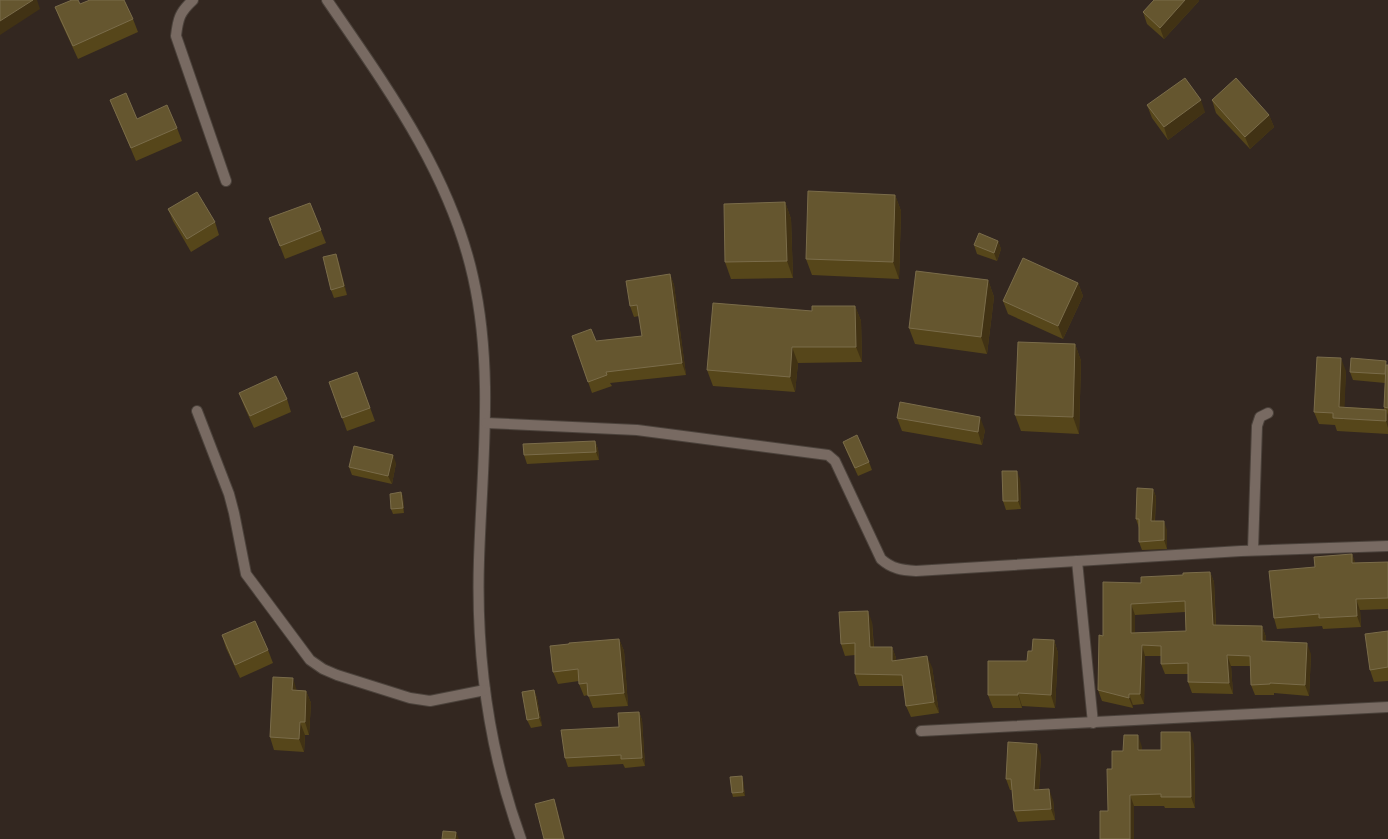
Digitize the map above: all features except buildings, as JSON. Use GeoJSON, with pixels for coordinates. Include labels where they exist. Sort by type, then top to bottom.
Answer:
{"type":"FeatureCollection","features":[{"type":"Feature","properties":{"kind":"street"},"geometry":{"type":"LineString","coordinates":[[193,0],[182,10],[176,36],[226,181]]}},
{"type":"Feature","properties":{"kind":"street"},"geometry":{"type":"LineString","coordinates":[[327,0],[402,110],[430,160],[460,232],[473,277],[483,342],[486,423],[479,560],[479,612],[486,690],[506,800],[521,839]]}},
{"type":"Feature","properties":{"kind":"street"},"geometry":{"type":"LineString","coordinates":[[197,411],[230,501],[246,574],[310,660],[323,669],[337,675],[410,698],[430,701],[486,690]]}},
{"type":"Feature","properties":{"kind":"street"},"geometry":{"type":"LineString","coordinates":[[1253,550],[1257,426],[1260,418],[1268,413]]}},
{"type":"Feature","properties":{"kind":"street"},"geometry":{"type":"LineString","coordinates":[[486,423],[637,430],[828,454],[835,461],[882,559],[888,566],[897,570],[916,571],[1253,550],[1388,546]]}},
{"type":"Feature","properties":{"kind":"street"},"geometry":{"type":"LineString","coordinates":[[1077,561],[1093,723]]}},
{"type":"Feature","properties":{"kind":"street"},"geometry":{"type":"LineString","coordinates":[[920,731],[1388,707]]}}]}
